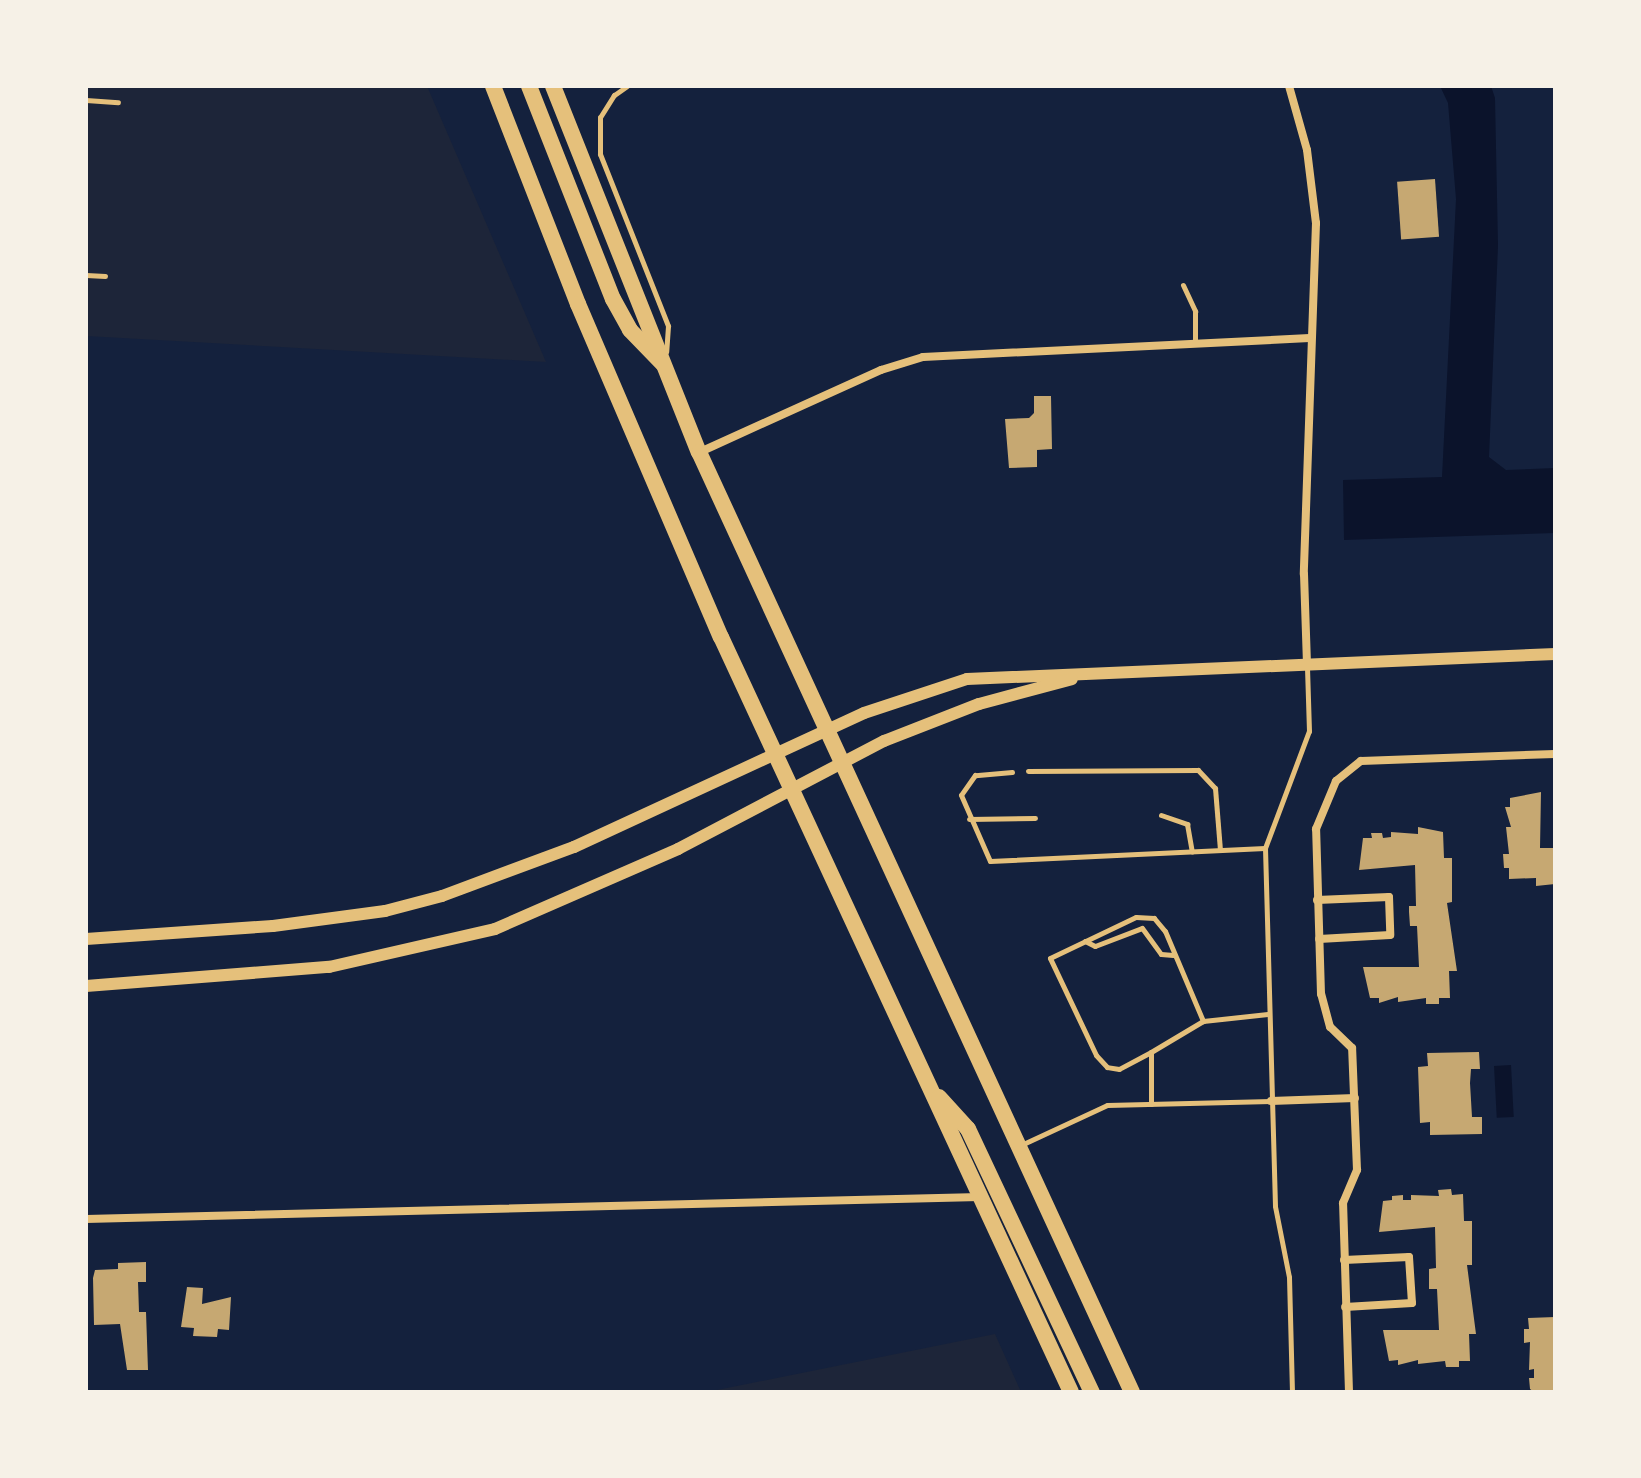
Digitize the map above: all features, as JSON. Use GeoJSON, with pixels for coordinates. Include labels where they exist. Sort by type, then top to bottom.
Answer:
{"type":"FeatureCollection","features":[{"type":"Feature","properties":{"kind":"main road"},"geometry":{"type":"LineString","coordinates":[[493,86],[629,426],[775,754],[1071,1392]]}},
{"type":"Feature","properties":{"kind":"main road"},"geometry":{"type":"LineString","coordinates":[[529,86],[613,299],[630,330],[665,365]]}},
{"type":"Feature","properties":{"kind":"main road"},"geometry":{"type":"LineString","coordinates":[[553,86],[699,452],[825,732],[1132,1392]]}},
{"type":"Feature","properties":{"kind":"main road"},"geometry":{"type":"LineString","coordinates":[[928,1084],[968,1129],[1092,1392]]}},
{"type":"Feature","properties":{"kind":"street"},"geometry":{"type":"LineString","coordinates":[[1289,86],[1307,150],[1315,211],[1304,574],[1307,664]]}},
{"type":"Feature","properties":{"kind":"street"},"geometry":{"type":"LineString","coordinates":[[699,452],[881,370],[923,357],[1310,338]]}},
{"type":"Feature","properties":{"kind":"street"},"geometry":{"type":"LineString","coordinates":[[86,939],[273,926],[385,911],[442,896],[574,847],[775,754],[940,685],[1090,674],[1555,654]]}},
{"type":"Feature","properties":{"kind":"street"},"geometry":{"type":"LineString","coordinates":[[86,986],[329,967],[495,929],[563,903],[793,792],[884,741],[979,704],[1090,674]]}},
{"type":"Feature","properties":{"kind":"street"},"geometry":{"type":"LineString","coordinates":[[1349,1392],[1343,1203],[1357,1170],[1355,1098],[1352,1048],[1330,1027],[1321,994],[1316,829],[1336,781],[1348,768],[1361,761],[1555,754]]}},
{"type":"Feature","properties":{"kind":"street"},"geometry":{"type":"LineString","coordinates":[[1317,900],[1389,897],[1390,935],[1319,939]]}},
{"type":"Feature","properties":{"kind":"street"},"geometry":{"type":"LineString","coordinates":[[1271,1101],[1355,1098]]}},
{"type":"Feature","properties":{"kind":"street"},"geometry":{"type":"LineString","coordinates":[[86,1219],[980,1197]]}},
{"type":"Feature","properties":{"kind":"street"},"geometry":{"type":"LineString","coordinates":[[1344,1260],[1409,1257],[1412,1303],[1345,1307]]}},
{"type":"Feature","properties":{"kind":"lane"},"geometry":{"type":"LineString","coordinates":[[627,86],[614,95],[600,117],[600,154],[668,326],[665,365]]}},
{"type":"Feature","properties":{"kind":"lane"},"geometry":{"type":"LineString","coordinates":[[86,100],[118,102]]}},
{"type":"Feature","properties":{"kind":"lane"},"geometry":{"type":"LineString","coordinates":[[86,275],[105,276]]}},
{"type":"Feature","properties":{"kind":"lane"},"geometry":{"type":"LineString","coordinates":[[1183,285],[1195,311],[1195,344]]}},
{"type":"Feature","properties":{"kind":"lane"},"geometry":{"type":"LineString","coordinates":[[1292,1392],[1289,1277],[1275,1206],[1265,848],[1309,731],[1307,664]]}},
{"type":"Feature","properties":{"kind":"lane"},"geometry":{"type":"LineString","coordinates":[[1028,771],[1198,770],[1215,788],[1220,850]]}},
{"type":"Feature","properties":{"kind":"lane"},"geometry":{"type":"LineString","coordinates":[[1012,772],[975,775],[964,784],[961,802],[990,861],[1265,848]]}},
{"type":"Feature","properties":{"kind":"lane"},"geometry":{"type":"LineString","coordinates":[[1161,815],[1187,824],[1192,852]]}},
{"type":"Feature","properties":{"kind":"lane"},"geometry":{"type":"LineString","coordinates":[[969,819],[1035,818]]}},
{"type":"Feature","properties":{"kind":"lane"},"geometry":{"type":"LineString","coordinates":[[1203,1021],[1154,918],[1136,917],[1050,958],[1096,1055],[1107,1067],[1119,1069],[1203,1021],[1268,1014]]}},
{"type":"Feature","properties":{"kind":"lane"},"geometry":{"type":"LineString","coordinates":[[1085,941],[1095,946],[1142,928],[1161,954],[1173,955]]}},
{"type":"Feature","properties":{"kind":"lane"},"geometry":{"type":"LineString","coordinates":[[1151,1052],[1151,1104]]}},
{"type":"Feature","properties":{"kind":"lane"},"geometry":{"type":"LineString","coordinates":[[1018,1147],[1107,1105],[1271,1101]]}},
{"type":"Feature","properties":{"kind":"shaded area"},"geometry":{"type":"Polygon","coordinates":[[[86,86],[427,86],[546,362],[86,336],[86,86]]]}},
{"type":"Feature","properties":{"kind":"shaded area"},"geometry":{"type":"Polygon","coordinates":[[[1440,86],[1491,86],[1495,98],[1498,246],[1489,457],[1506,470],[1555,468],[1555,533],[1344,540],[1343,480],[1442,477],[1456,199],[1448,103],[1440,86]]]}},
{"type":"Feature","properties":{"kind":"shaded area"},"geometry":{"type":"Polygon","coordinates":[[[1511,1065],[1514,1117],[1497,1118],[1494,1066],[1511,1065]]]}},
{"type":"Feature","properties":{"kind":"shaded area"},"geometry":{"type":"Polygon","coordinates":[[[995,1334],[1021,1392],[707,1392],[995,1334]]]}},
{"type":"Feature","properties":{"kind":"building"},"geometry":{"type":"Polygon","coordinates":[[[1435,179],[1439,237],[1401,240],[1397,182],[1435,179]]]}},
{"type":"Feature","properties":{"kind":"building"},"geometry":{"type":"Polygon","coordinates":[[[1034,396],[1051,396],[1052,449],[1037,450],[1037,467],[1009,468],[1005,419],[1029,418],[1034,413],[1034,396]]]}},
{"type":"Feature","properties":{"kind":"building"},"geometry":{"type":"Polygon","coordinates":[[[1541,792],[1540,848],[1555,848],[1555,884],[1536,886],[1536,878],[1509,879],[1509,868],[1504,868],[1503,854],[1509,854],[1506,827],[1511,827],[1505,807],[1510,807],[1510,798],[1541,792]]]}},
{"type":"Feature","properties":{"kind":"building"},"geometry":{"type":"Polygon","coordinates":[[[1418,827],[1443,832],[1444,858],[1452,858],[1452,902],[1447,903],[1457,971],[1449,971],[1450,998],[1439,998],[1439,1004],[1426,1004],[1426,998],[1398,1002],[1398,997],[1379,1003],[1379,998],[1370,998],[1363,967],[1419,967],[1417,926],[1410,926],[1409,912],[1409,906],[1416,906],[1415,865],[1359,870],[1363,838],[1372,838],[1371,833],[1382,833],[1383,838],[1391,837],[1391,832],[1418,834],[1418,827]]]}},
{"type":"Feature","properties":{"kind":"building"},"geometry":{"type":"Polygon","coordinates":[[[1479,1052],[1480,1069],[1471,1069],[1470,1083],[1472,1117],[1482,1117],[1482,1134],[1430,1135],[1430,1122],[1420,1123],[1418,1067],[1428,1066],[1427,1053],[1479,1052]]]}},
{"type":"Feature","properties":{"kind":"building"},"geometry":{"type":"Polygon","coordinates":[[[1451,1189],[1452,1195],[1463,1194],[1464,1221],[1472,1221],[1472,1265],[1467,1265],[1476,1334],[1469,1334],[1470,1361],[1459,1361],[1459,1367],[1446,1367],[1445,1361],[1418,1364],[1418,1360],[1398,1365],[1398,1360],[1389,1361],[1383,1330],[1439,1330],[1437,1289],[1429,1289],[1429,1269],[1436,1268],[1435,1227],[1379,1232],[1383,1201],[1403,1195],[1403,1200],[1411,1200],[1411,1195],[1439,1196],[1438,1190],[1451,1189]]]}},
{"type":"Feature","properties":{"kind":"building"},"geometry":{"type":"Polygon","coordinates":[[[146,1262],[146,1282],[138,1282],[139,1312],[146,1312],[148,1370],[127,1370],[120,1324],[94,1325],[93,1278],[95,1270],[118,1269],[118,1263],[146,1262]]]}},
{"type":"Feature","properties":{"kind":"building"},"geometry":{"type":"Polygon","coordinates":[[[187,1287],[203,1288],[202,1304],[231,1297],[229,1330],[218,1329],[217,1337],[193,1336],[194,1328],[181,1327],[187,1287]]]}},
{"type":"Feature","properties":{"kind":"building"},"geometry":{"type":"Polygon","coordinates":[[[1555,1317],[1555,1392],[1534,1392],[1530,1389],[1529,1378],[1534,1378],[1534,1369],[1529,1370],[1530,1342],[1524,1343],[1524,1329],[1529,1329],[1528,1318],[1555,1317]]]}}]}
